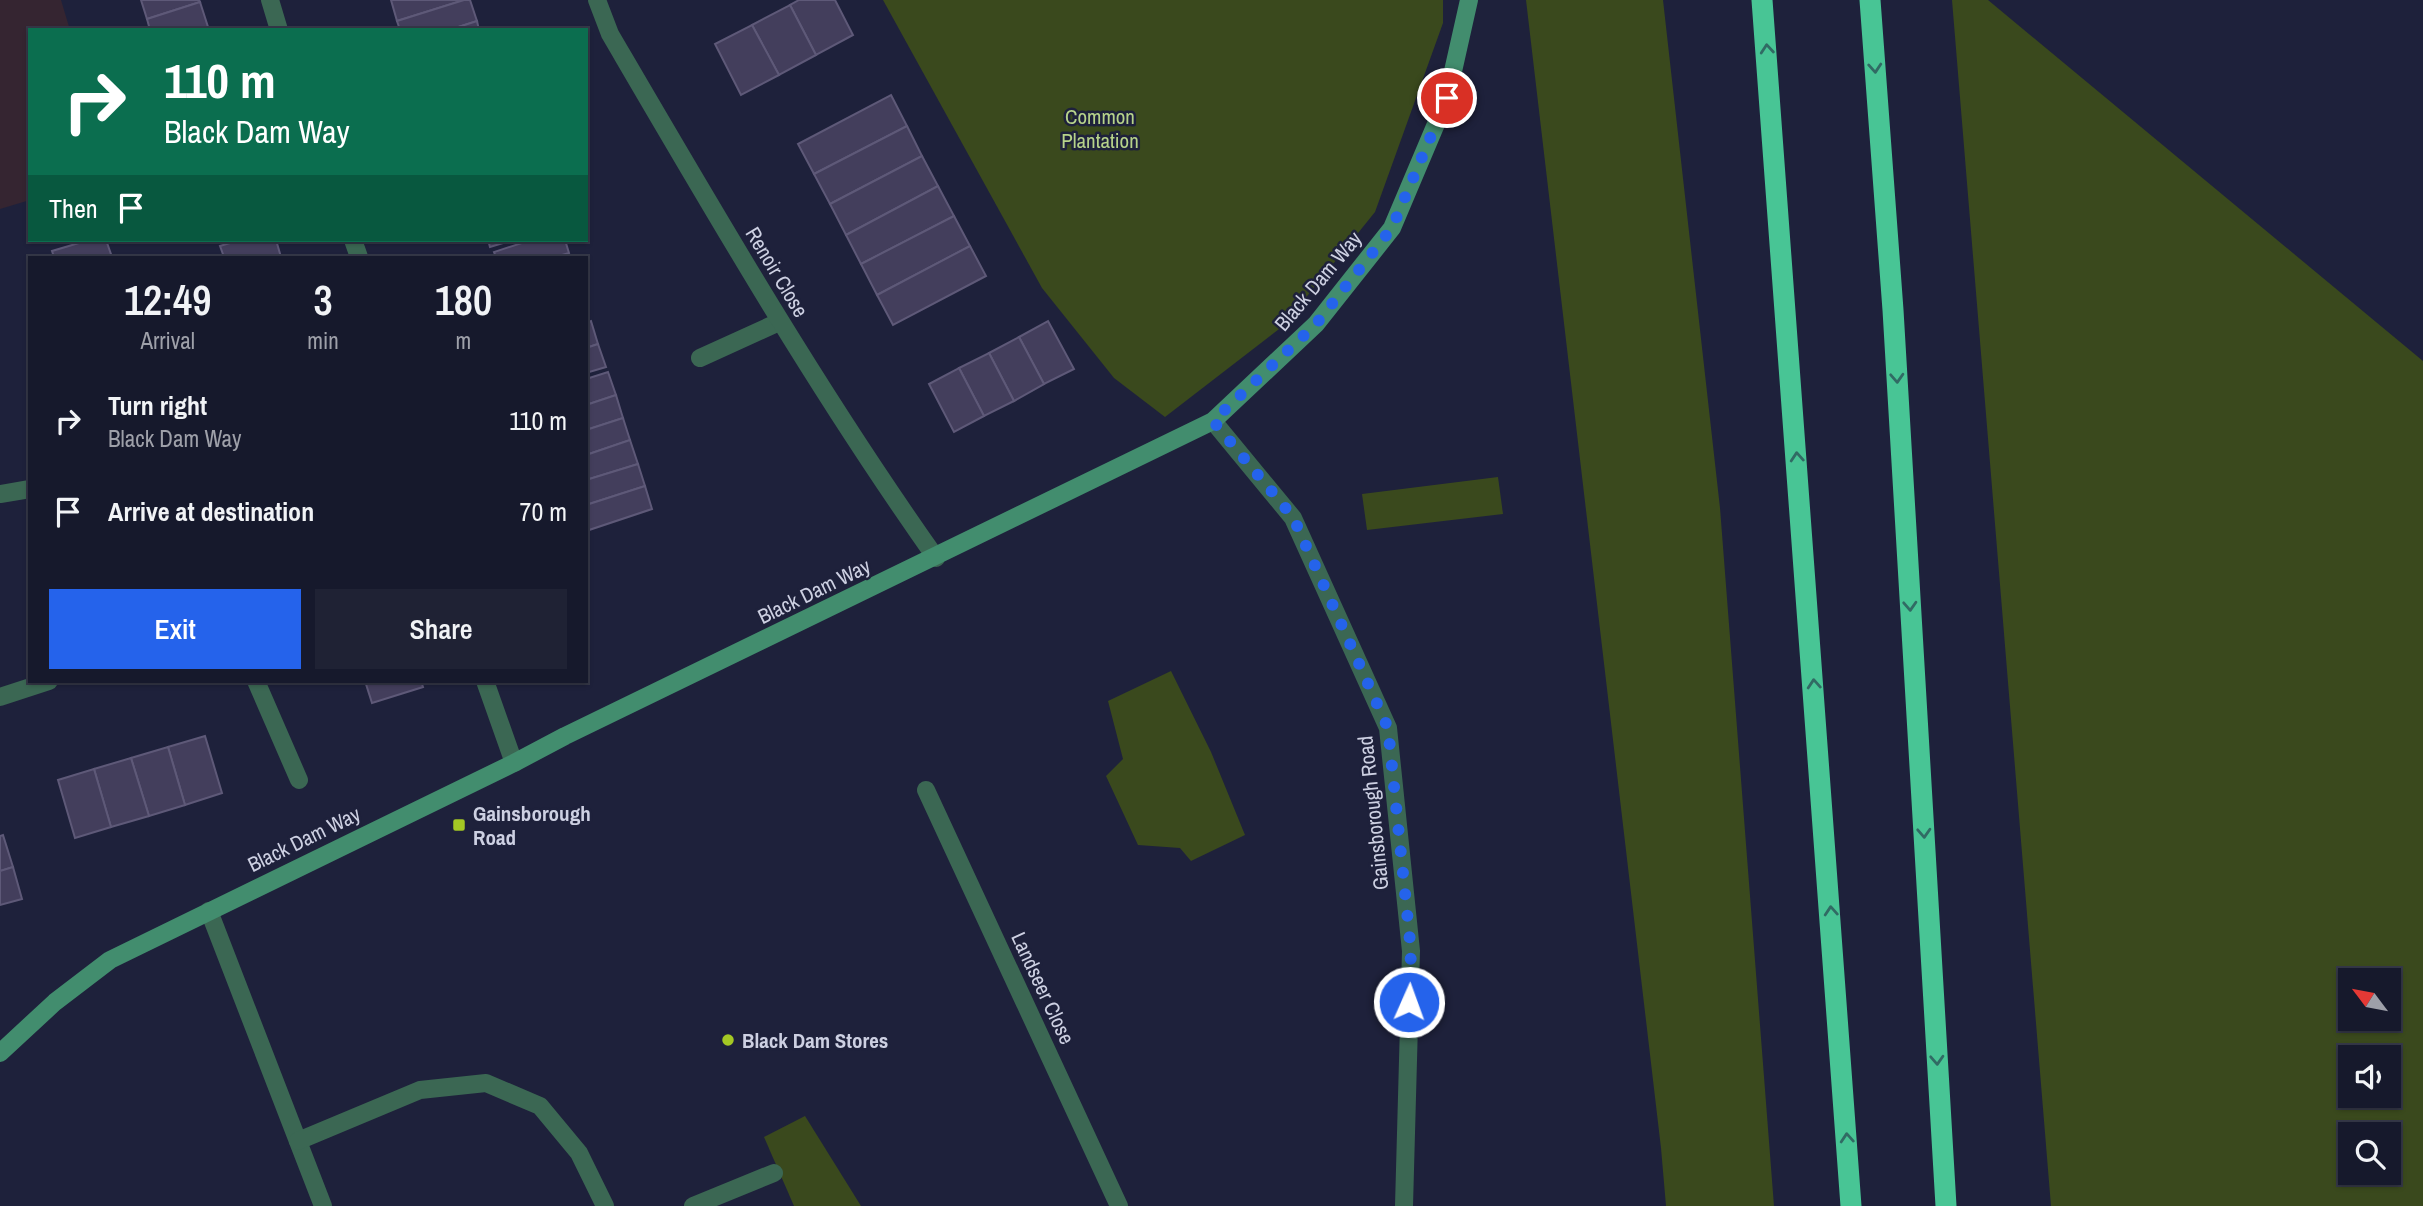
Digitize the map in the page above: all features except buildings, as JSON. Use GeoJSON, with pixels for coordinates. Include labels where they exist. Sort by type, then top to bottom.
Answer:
{"type":"FeatureCollection","features":[{"type":"Feature","properties":{"kind":"highway"},"geometry":{"type":"LineString","coordinates":[[1762,0],[1852,1206]]}},
{"type":"Feature","properties":{"kind":"highway"},"geometry":{"type":"LineString","coordinates":[[1870,0],[1894,338],[1946,1206]]}},
{"type":"Feature","properties":{"kind":"street"},"geometry":{"type":"LineString","coordinates":[[270,0],[278,28]]}},
{"type":"Feature","properties":{"kind":"street","name":"Renoir Close"},"geometry":{"type":"LineString","coordinates":[[597,0],[610,34],[779,322],[936,558]]}},
{"type":"Feature","properties":{"kind":"street","name":"Black Dam Way"},"geometry":{"type":"LineString","coordinates":[[0,1053],[55,1002],[110,960],[1213,421],[1316,324],[1392,228],[1447,98],[1469,0]]}},
{"type":"Feature","properties":{"kind":"street"},"geometry":{"type":"LineString","coordinates":[[700,358],[779,322]]}},
{"type":"Feature","properties":{"kind":"street","name":"Gainsborough Road"},"geometry":{"type":"LineString","coordinates":[[1213,421],[1293,517],[1388,728],[1411,951],[1404,1206]]}},
{"type":"Feature","properties":{"kind":"street"},"geometry":{"type":"LineString","coordinates":[[0,494],[28,489]]}},
{"type":"Feature","properties":{"kind":"street"},"geometry":{"type":"LineString","coordinates":[[0,696],[42,683]]}},
{"type":"Feature","properties":{"kind":"street"},"geometry":{"type":"LineString","coordinates":[[257,683],[299,780]]}},
{"type":"Feature","properties":{"kind":"street"},"geometry":{"type":"LineString","coordinates":[[486,683],[514,763]]}},
{"type":"Feature","properties":{"kind":"street","name":"Landseer Close"},"geometry":{"type":"LineString","coordinates":[[926,790],[1119,1206]]}},
{"type":"Feature","properties":{"kind":"street"},"geometry":{"type":"LineString","coordinates":[[209,911],[323,1206]]}},
{"type":"Feature","properties":{"kind":"street"},"geometry":{"type":"LineString","coordinates":[[298,1141],[420,1090],[486,1083],[540,1106],[579,1153],[605,1206]]}},
{"type":"Feature","properties":{"kind":"street"},"geometry":{"type":"LineString","coordinates":[[693,1206],[774,1173]]}},
{"type":"Feature","properties":{"kind":"shaded area"},"geometry":{"type":"Polygon","coordinates":[[[0,0],[61,0],[69,28],[28,28],[28,201],[0,209],[0,0]]]}},
{"type":"Feature","properties":{"kind":"green space","name":"Common Plantation"},"geometry":{"type":"Polygon","coordinates":[[[883,0],[1443,0],[1443,23],[1375,212],[1283,326],[1165,417],[1114,378],[1042,288],[883,0]]]}},
{"type":"Feature","properties":{"kind":"green space"},"geometry":{"type":"Polygon","coordinates":[[[1526,0],[1663,0],[1720,508],[1774,1206],[1666,1206],[1526,0]]]}},
{"type":"Feature","properties":{"kind":"green space"},"geometry":{"type":"Polygon","coordinates":[[[1952,0],[1988,0],[2423,361],[2423,1206],[2051,1206],[1952,0]]]}},
{"type":"Feature","properties":{"kind":"green space"},"geometry":{"type":"Polygon","coordinates":[[[1498,477],[1503,514],[1367,530],[1362,494],[1498,477]]]}},
{"type":"Feature","properties":{"kind":"green space"},"geometry":{"type":"Polygon","coordinates":[[[1171,671],[1211,752],[1245,835],[1191,861],[1180,848],[1138,845],[1106,776],[1123,759],[1108,701],[1171,671]]]}},
{"type":"Feature","properties":{"kind":"green space"},"geometry":{"type":"Polygon","coordinates":[[[805,1116],[861,1206],[794,1206],[764,1137],[805,1116]]]}},
{"type":"Feature","properties":{"kind":"place","name":"Gainsborough Road"},"geometry":{"type":"Point","coordinates":[459,825]}},
{"type":"Feature","properties":{"kind":"place","name":"Black Dam Stores"},"geometry":{"type":"Point","coordinates":[728,1040]}},
{"type":"Feature","properties":{"kind":"route"},"geometry":{"type":"LineString","coordinates":[[1409,1002],[1411,951],[1388,728],[1293,517],[1213,421],[1316,324],[1392,228],[1447,98]]}}]}
